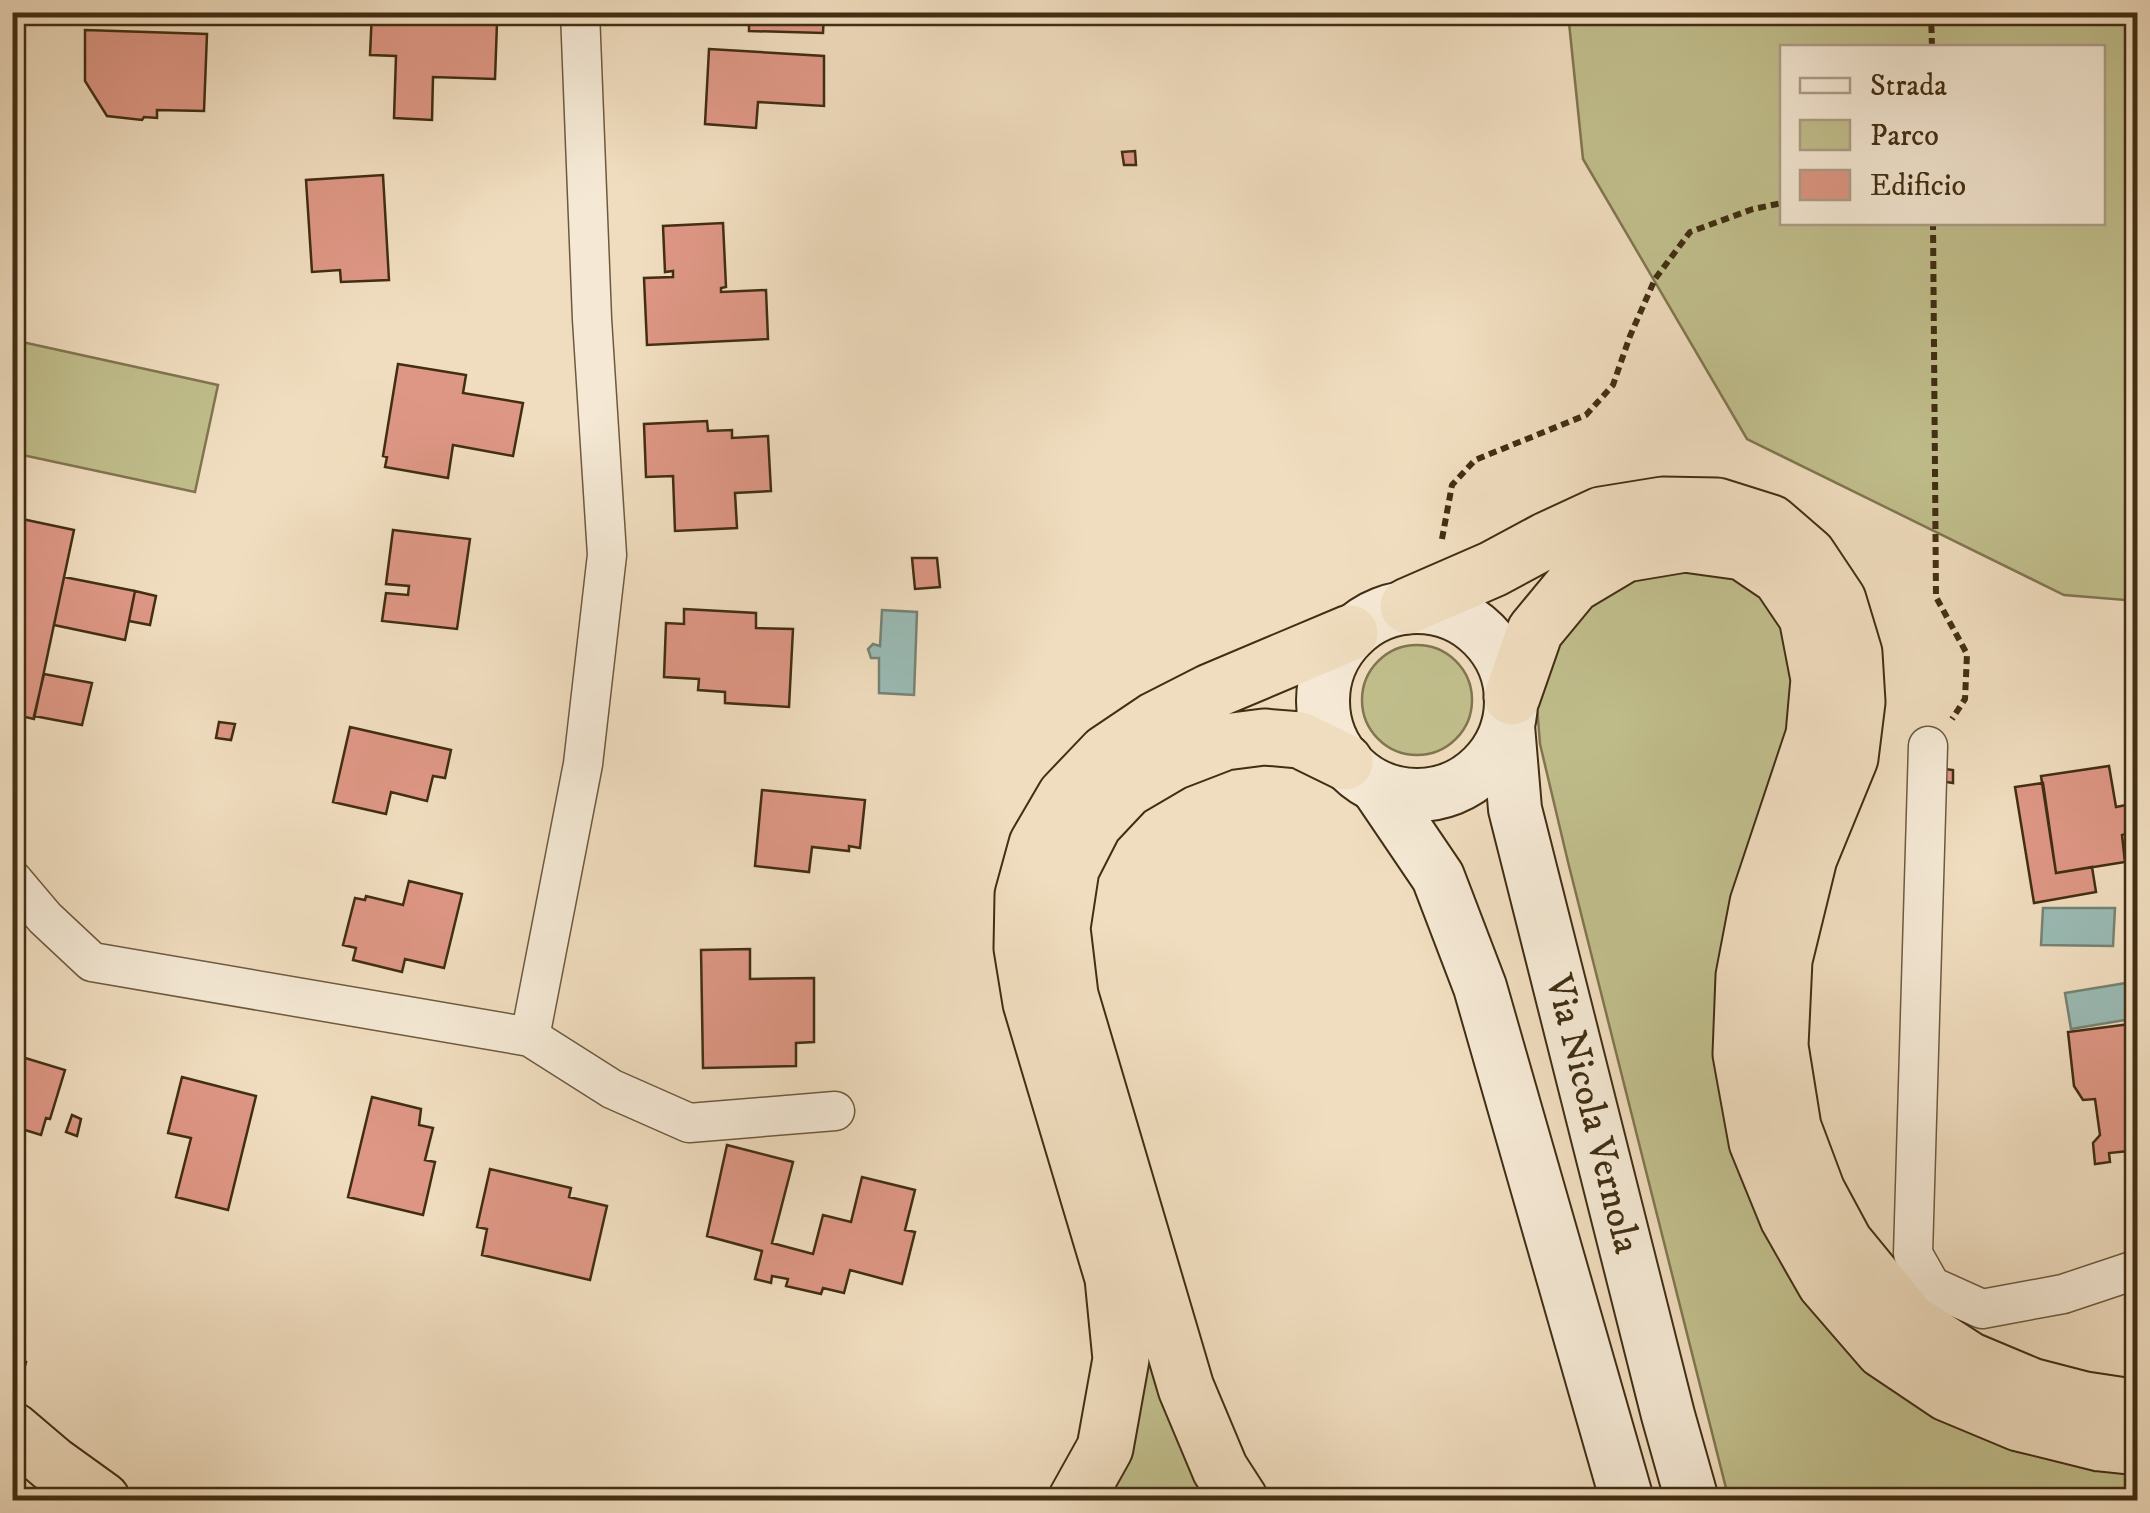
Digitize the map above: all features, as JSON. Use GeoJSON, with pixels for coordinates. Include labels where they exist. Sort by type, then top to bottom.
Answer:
{"type":"FeatureCollection","features":[{"type":"Feature","properties":{"kind":"highway"},"geometry":{"type":"LineString","coordinates":[[1408,606],[1601,516],[1662,505],[1717,506],[1771,523],[1808,555],[1838,600],[1854,652],[1857,702],[1850,758],[1809,858],[1784,960],[1780,1046],[1792,1126],[1817,1191],[1845,1243],[1909,1321],[1969,1360],[2030,1386],[2138,1408]]}},
{"type":"Feature","properties":{"kind":"highway"},"geometry":{"type":"LineString","coordinates":[[1510,711],[1535,631],[1573,584],[1625,554],[1685,544],[1743,552],[1780,577],[1807,617],[1819,680],[1814,735],[1758,903],[1744,976],[1741,1054],[1757,1142],[1788,1218],[1825,1283],[1883,1350],[1947,1392],[2019,1424],[2100,1443],[2138,1447]]}},
{"type":"Feature","properties":{"kind":"highway"},"geometry":{"type":"LineString","coordinates":[[1076,1500],[1105,1448],[1120,1359],[1113,1278],[1031,1004],[1022,948],[1023,895],[1037,844],[1065,796],[1106,752],[1155,720],[1210,692],[1350,633]]}},
{"type":"Feature","properties":{"kind":"highway"},"geometry":{"type":"LineString","coordinates":[[1240,1500],[1220,1469],[1186,1388],[1070,995],[1062,928],[1071,868],[1094,824],[1127,789],[1173,762],[1225,742],[1264,737],[1300,740],[1361,775]]}},
{"type":"Feature","properties":{"kind":"highway"},"geometry":{"type":"LineString","coordinates":[[12,1430],[102,1500]]}},
{"type":"Feature","properties":{"kind":"main road"},"geometry":{"type":"LineString","coordinates":[[1408,606],[1438,608],[1467,620],[1490,640],[1505,666],[1510,711],[1494,756],[1472,779],[1441,793],[1408,796],[1361,775],[1330,738],[1322,711],[1324,682],[1333,655],[1350,633],[1377,614],[1408,606]]}},
{"type":"Feature","properties":{"kind":"main road","name":"Via Nicola Vernola"},"geometry":{"type":"LineString","coordinates":[[1510,711],[1516,809],[1692,1500]]}},
{"type":"Feature","properties":{"kind":"main road","name":"Via Nicola Vernola"},"geometry":{"type":"LineString","coordinates":[[1361,775],[1438,877],[1480,986],[1627,1500]]}},
{"type":"Feature","properties":{"kind":"street"},"geometry":{"type":"LineString","coordinates":[[530,1036],[583,764],[607,555],[592,319],[580,12]]}},
{"type":"Feature","properties":{"kind":"street"},"geometry":{"type":"LineString","coordinates":[[1928,746],[1913,1254],[1931,1286],[1982,1310],[2063,1294],[2138,1269]]}},
{"type":"Feature","properties":{"kind":"street"},"geometry":{"type":"LineString","coordinates":[[12,880],[92,962],[530,1036],[612,1089],[689,1123],[834,1110]]}},
{"type":"Feature","properties":{"kind":"path"},"geometry":{"type":"LineString","coordinates":[[1931,45],[1932,12]]}},
{"type":"Feature","properties":{"kind":"path"},"geometry":{"type":"LineString","coordinates":[[1442,539],[1452,485],[1474,460],[1586,416],[1613,385],[1655,279],[1690,232],[1780,203]]}},
{"type":"Feature","properties":{"kind":"path"},"geometry":{"type":"LineString","coordinates":[[1928,746],[1965,699],[1967,654],[1936,597],[1933,225]]}},
{"type":"Feature","properties":{"kind":"green space"},"geometry":{"type":"Polygon","coordinates":[[[1568,13],[2137,13],[2137,601],[2064,595],[1747,439],[1583,159],[1568,13]]]}},
{"type":"Feature","properties":{"kind":"green space"},"geometry":{"type":"Polygon","coordinates":[[[13,340],[218,385],[195,492],[13,453],[13,340]]]}},
{"type":"Feature","properties":{"kind":"green space"},"geometry":{"type":"Polygon","coordinates":[[[1718,572],[1760,587],[1797,648],[1747,1154],[2137,1466],[2137,1500],[1729,1500],[1568,862],[1540,744],[1537,706],[1558,632],[1594,599],[1652,573],[1718,572]]]}},
{"type":"Feature","properties":{"kind":"green space"},"geometry":{"type":"Polygon","coordinates":[[[1417,645],[1438,650],[1456,661],[1467,679],[1472,700],[1467,721],[1456,739],[1438,750],[1417,755],[1396,750],[1378,739],[1367,721],[1362,700],[1367,679],[1378,661],[1396,650],[1417,645]]]}},
{"type":"Feature","properties":{"kind":"green space"},"geometry":{"type":"Polygon","coordinates":[[[1125,1262],[1221,1500],[1101,1500],[1125,1262]]]}},
{"type":"Feature","properties":{"kind":"water"},"geometry":{"type":"Polygon","coordinates":[[[882,610],[917,612],[914,695],[879,693],[879,658],[871,658],[868,649],[873,644],[880,646],[882,610]]]}},
{"type":"Feature","properties":{"kind":"water"},"geometry":{"type":"Polygon","coordinates":[[[2043,908],[2115,908],[2113,946],[2041,945],[2043,908]]]}},
{"type":"Feature","properties":{"kind":"water"},"geometry":{"type":"Polygon","coordinates":[[[2132,982],[2137,1018],[2071,1029],[2065,993],[2132,982]]]}},
{"type":"Feature","properties":{"kind":"building"},"geometry":{"type":"Polygon","coordinates":[[[372,12],[436,12],[462,15],[462,22],[497,23],[495,79],[433,77],[432,120],[394,118],[396,56],[370,55],[372,12]]]}},
{"type":"Feature","properties":{"kind":"building"},"geometry":{"type":"Polygon","coordinates":[[[749,12],[824,12],[823,33],[749,31],[749,12]]]}},
{"type":"Feature","properties":{"kind":"building"},"geometry":{"type":"Polygon","coordinates":[[[85,30],[207,34],[204,111],[157,110],[157,118],[142,120],[107,116],[85,81],[85,30]]]}},
{"type":"Feature","properties":{"kind":"building"},"geometry":{"type":"Polygon","coordinates":[[[709,49],[824,56],[824,106],[758,102],[756,128],[705,124],[709,49]]]}},
{"type":"Feature","properties":{"kind":"building"},"geometry":{"type":"Polygon","coordinates":[[[1135,151],[1136,165],[1124,165],[1122,152],[1135,151]]]}},
{"type":"Feature","properties":{"kind":"building"},"geometry":{"type":"Polygon","coordinates":[[[383,175],[389,280],[341,282],[340,270],[312,272],[306,180],[383,175]]]}},
{"type":"Feature","properties":{"kind":"building"},"geometry":{"type":"Polygon","coordinates":[[[723,223],[726,287],[721,292],[766,290],[768,339],[647,345],[644,278],[673,277],[673,271],[665,272],[663,226],[723,223]]]}},
{"type":"Feature","properties":{"kind":"building"},"geometry":{"type":"Polygon","coordinates":[[[398,364],[466,375],[463,393],[523,403],[513,456],[453,445],[448,478],[385,467],[387,457],[383,456],[398,364]]]}},
{"type":"Feature","properties":{"kind":"building"},"geometry":{"type":"Polygon","coordinates":[[[707,421],[708,431],[732,430],[732,438],[768,436],[771,491],[735,493],[737,528],[675,531],[673,476],[646,477],[644,424],[707,421]]]}},
{"type":"Feature","properties":{"kind":"building"},"geometry":{"type":"Polygon","coordinates":[[[22,519],[74,530],[34,719],[12,714],[12,562],[22,519]]]}},
{"type":"Feature","properties":{"kind":"building"},"geometry":{"type":"Polygon","coordinates":[[[393,530],[470,539],[457,629],[382,621],[386,593],[408,595],[409,586],[386,584],[393,530]]]}},
{"type":"Feature","properties":{"kind":"building"},"geometry":{"type":"Polygon","coordinates":[[[912,558],[937,558],[940,587],[915,589],[912,558]]]}},
{"type":"Feature","properties":{"kind":"building"},"geometry":{"type":"Polygon","coordinates":[[[64,577],[135,591],[125,640],[54,625],[64,577]]]}},
{"type":"Feature","properties":{"kind":"building"},"geometry":{"type":"Polygon","coordinates":[[[135,591],[156,596],[150,625],[129,621],[135,591]]]}},
{"type":"Feature","properties":{"kind":"building"},"geometry":{"type":"Polygon","coordinates":[[[684,609],[756,613],[756,628],[793,629],[789,707],[725,703],[725,692],[698,690],[699,679],[664,677],[666,623],[684,624],[684,609]]]}},
{"type":"Feature","properties":{"kind":"building"},"geometry":{"type":"Polygon","coordinates":[[[44,674],[92,683],[82,725],[34,716],[44,674]]]}},
{"type":"Feature","properties":{"kind":"building"},"geometry":{"type":"Polygon","coordinates":[[[219,722],[235,724],[231,740],[216,738],[219,722]]]}},
{"type":"Feature","properties":{"kind":"building"},"geometry":{"type":"Polygon","coordinates":[[[350,727],[451,750],[445,778],[433,776],[427,801],[391,792],[386,814],[333,802],[350,727]]]}},
{"type":"Feature","properties":{"kind":"building"},"geometry":{"type":"Polygon","coordinates":[[[2109,766],[2116,807],[2126,805],[2131,832],[2122,835],[2125,862],[2056,873],[2041,776],[2109,766]]]}},
{"type":"Feature","properties":{"kind":"building"},"geometry":{"type":"Polygon","coordinates":[[[1945,769],[1953,770],[1953,783],[1946,782],[1945,769]]]}},
{"type":"Feature","properties":{"kind":"building"},"geometry":{"type":"Polygon","coordinates":[[[2043,783],[2056,873],[2092,867],[2096,892],[2034,903],[2015,787],[2043,783]]]}},
{"type":"Feature","properties":{"kind":"building"},"geometry":{"type":"Polygon","coordinates":[[[762,790],[865,800],[860,848],[849,846],[849,851],[812,847],[809,872],[755,866],[762,790]]]}},
{"type":"Feature","properties":{"kind":"building"},"geometry":{"type":"Polygon","coordinates":[[[409,881],[462,894],[444,968],[405,959],[402,972],[353,960],[356,948],[343,945],[355,898],[365,900],[366,896],[403,905],[409,881]]]}},
{"type":"Feature","properties":{"kind":"building"},"geometry":{"type":"Polygon","coordinates":[[[750,949],[750,979],[814,978],[814,1042],[796,1043],[796,1066],[703,1068],[701,950],[750,949]]]}},
{"type":"Feature","properties":{"kind":"building"},"geometry":{"type":"Polygon","coordinates":[[[2138,1023],[2138,1150],[2109,1153],[2110,1162],[2095,1164],[2093,1143],[2100,1135],[2095,1099],[2083,1100],[2074,1086],[2068,1032],[2138,1023]]]}},
{"type":"Feature","properties":{"kind":"building"},"geometry":{"type":"Polygon","coordinates":[[[12,1054],[65,1070],[41,1135],[12,1126],[12,1054]]]}},
{"type":"Feature","properties":{"kind":"building"},"geometry":{"type":"Polygon","coordinates":[[[182,1077],[256,1096],[228,1210],[176,1197],[191,1138],[168,1133],[182,1077]]]}},
{"type":"Feature","properties":{"kind":"building"},"geometry":{"type":"Polygon","coordinates":[[[372,1097],[421,1109],[419,1125],[433,1128],[425,1160],[435,1162],[423,1215],[348,1197],[372,1097]]]}},
{"type":"Feature","properties":{"kind":"building"},"geometry":{"type":"Polygon","coordinates":[[[72,1115],[81,1119],[77,1136],[66,1132],[72,1115]]]}},
{"type":"Feature","properties":{"kind":"building"},"geometry":{"type":"Polygon","coordinates":[[[727,1145],[793,1162],[772,1243],[813,1254],[823,1215],[851,1222],[862,1177],[915,1190],[905,1230],[915,1232],[902,1284],[850,1270],[844,1293],[823,1288],[821,1294],[786,1286],[788,1279],[772,1276],[771,1283],[755,1279],[762,1251],[707,1236],[727,1145]]]}},
{"type":"Feature","properties":{"kind":"building"},"geometry":{"type":"Polygon","coordinates":[[[490,1169],[571,1188],[569,1197],[607,1206],[590,1280],[482,1255],[487,1229],[477,1227],[490,1169]]]}},
{"type":"Feature","properties":{"kind":"building"},"geometry":{"type":"Polygon","coordinates":[[[12,1359],[26,1362],[22,1377],[12,1375],[12,1359]]]}}]}
